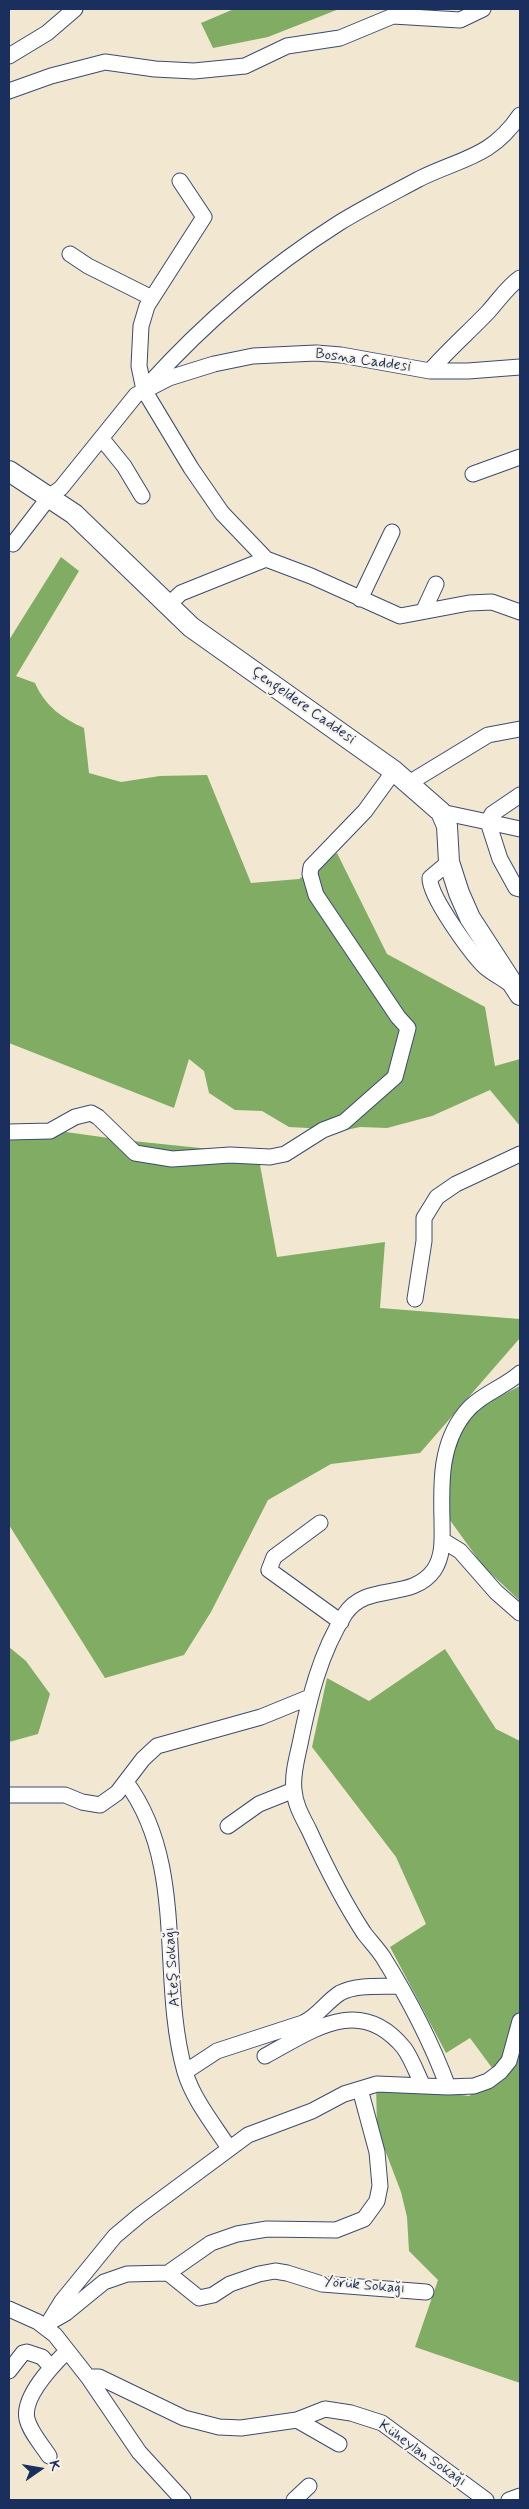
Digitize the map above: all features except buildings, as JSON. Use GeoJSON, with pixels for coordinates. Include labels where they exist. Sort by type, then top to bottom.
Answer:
{"type":"FeatureCollection","features":[{"type":"Feature","properties":{"kind":"main road","name":"Çengeldere Caddesi"},"geometry":{"type":"LineString","coordinates":[[9,471],[50,496],[91,529],[167,606],[191,627],[401,777],[441,812]]}},
{"type":"Feature","properties":{"kind":"main road"},"geometry":{"type":"LineString","coordinates":[[441,812],[447,826],[449,862],[458,893],[470,918],[518,991]]}},
{"type":"Feature","properties":{"kind":"street"},"geometry":{"type":"LineString","coordinates":[[9,56],[47,33],[75,9]]}},
{"type":"Feature","properties":{"kind":"street"},"geometry":{"type":"LineString","coordinates":[[9,91],[51,76],[105,62],[155,69],[194,71],[245,66],[287,46],[340,38],[393,16],[460,20],[483,9]]}},
{"type":"Feature","properties":{"kind":"street"},"geometry":{"type":"LineString","coordinates":[[144,390],[171,360],[223,310],[267,272],[340,222],[421,178],[492,147],[520,116]]}},
{"type":"Feature","properties":{"kind":"street"},"geometry":{"type":"LineString","coordinates":[[180,181],[204,217],[152,298],[141,326],[139,366],[144,390],[190,468],[222,512],[266,559],[312,576],[400,616],[416,615],[424,610],[469,603],[492,602],[520,612]]}},
{"type":"Feature","properties":{"kind":"street"},"geometry":{"type":"LineString","coordinates":[[70,254],[88,266],[152,298]]}},
{"type":"Feature","properties":{"kind":"street"},"geometry":{"type":"LineString","coordinates":[[430,371],[451,347],[489,311],[510,285],[520,278]]}},
{"type":"Feature","properties":{"kind":"street","name":"Bosna Caddesi"},"geometry":{"type":"LineString","coordinates":[[13,544],[50,496],[61,488],[136,395],[192,370],[253,356],[331,354],[430,371],[468,371],[520,367]]}},
{"type":"Feature","properties":{"kind":"street"},"geometry":{"type":"LineString","coordinates":[[102,439],[124,466],[142,496]]}},
{"type":"Feature","properties":{"kind":"street"},"geometry":{"type":"LineString","coordinates":[[473,474],[520,457]]}},
{"type":"Feature","properties":{"kind":"street"},"geometry":{"type":"LineString","coordinates":[[360,599],[392,532]]}},
{"type":"Feature","properties":{"kind":"street"},"geometry":{"type":"LineString","coordinates":[[167,606],[182,593],[266,559]]}},
{"type":"Feature","properties":{"kind":"street"},"geometry":{"type":"LineString","coordinates":[[424,610],[436,584]]}},
{"type":"Feature","properties":{"kind":"street"},"geometry":{"type":"LineString","coordinates":[[9,1132],[50,1131],[74,1116],[91,1113],[98,1117],[136,1153],[172,1159],[230,1155],[270,1157],[285,1154],[323,1130],[344,1122],[395,1077],[408,1028],[398,1017],[316,895],[310,874],[311,867],[401,777],[488,735],[520,729]]}},
{"type":"Feature","properties":{"kind":"street"},"geometry":{"type":"LineString","coordinates":[[520,795],[492,814],[488,822],[500,858],[516,888],[520,889]]}},
{"type":"Feature","properties":{"kind":"street"},"geometry":{"type":"LineString","coordinates":[[441,812],[520,829]]}},
{"type":"Feature","properties":{"kind":"street"},"geometry":{"type":"LineString","coordinates":[[415,1299],[424,1241],[424,1218],[437,1197],[456,1184],[520,1154]]}},
{"type":"Feature","properties":{"kind":"street"},"geometry":{"type":"LineString","coordinates":[[448,2087],[432,2043],[400,1986],[365,1933],[323,1861],[298,1805],[294,1790],[295,1766],[310,1697],[327,1647],[341,1622],[357,1600],[377,1593],[397,1592],[425,1579],[438,1563],[442,1540],[442,1472],[450,1436],[458,1422],[475,1403],[520,1374]]}},
{"type":"Feature","properties":{"kind":"street"},"geometry":{"type":"LineString","coordinates":[[320,1522],[274,1557],[269,1570],[341,1622]]}},
{"type":"Feature","properties":{"kind":"street"},"geometry":{"type":"LineString","coordinates":[[442,1540],[460,1551],[496,1592],[520,1613]]}},
{"type":"Feature","properties":{"kind":"street"},"geometry":{"type":"LineString","coordinates":[[9,1795],[65,1795],[82,1802],[100,1804],[117,1794],[157,1746],[262,1716],[310,1697]]}},
{"type":"Feature","properties":{"kind":"street","name":"Ateş Sokağı"},"geometry":{"type":"LineString","coordinates":[[126,1782],[143,1807],[165,1881],[177,2027],[185,2072],[206,2112],[229,2148]]}},
{"type":"Feature","properties":{"kind":"street"},"geometry":{"type":"LineString","coordinates":[[228,1826],[259,1804],[294,1790]]}},
{"type":"Feature","properties":{"kind":"street"},"geometry":{"type":"LineString","coordinates":[[185,2072],[198,2061],[217,2051],[303,2023],[314,2017],[336,1997],[346,1991],[361,1987],[400,1986]]}},
{"type":"Feature","properties":{"kind":"street"},"geometry":{"type":"LineString","coordinates":[[265,2056],[329,2022],[354,2019],[374,2023],[390,2034],[405,2050],[423,2086]]}},
{"type":"Feature","properties":{"kind":"street"},"geometry":{"type":"LineString","coordinates":[[49,2324],[62,2301],[115,2236],[248,2135],[360,2089],[377,2084],[448,2087],[474,2086],[488,2081],[500,2072],[509,2061],[520,2021]]}},
{"type":"Feature","properties":{"kind":"street"},"geometry":{"type":"LineString","coordinates":[[49,2324],[66,2313],[92,2289],[116,2277],[140,2272],[168,2273],[211,2243],[237,2234],[268,2230],[336,2230],[364,2219],[377,2201],[380,2186],[377,2152],[360,2089]]}},
{"type":"Feature","properties":{"kind":"street","name":"Yörük Sokağı"},"geometry":{"type":"LineString","coordinates":[[168,2273],[199,2298],[213,2295],[230,2284],[259,2274],[274,2272],[286,2272],[322,2284],[426,2292]]}},
{"type":"Feature","properties":{"kind":"street"},"geometry":{"type":"LineString","coordinates":[[9,2309],[49,2324],[139,2452],[183,2500]]}},
{"type":"Feature","properties":{"kind":"street"},"geometry":{"type":"LineString","coordinates":[[49,2456],[30,2426],[26,2413],[34,2391],[51,2367],[67,2351]]}},
{"type":"Feature","properties":{"kind":"street"},"geometry":{"type":"LineString","coordinates":[[9,2371],[23,2353],[27,2352],[36,2353],[51,2367]]}},
{"type":"Feature","properties":{"kind":"street","name":"Küheylan Sokağı"},"geometry":{"type":"LineString","coordinates":[[88,2377],[99,2377],[184,2418],[219,2427],[241,2428],[297,2420],[325,2409],[351,2413],[382,2423],[486,2500]]}},
{"type":"Feature","properties":{"kind":"street"},"geometry":{"type":"LineString","coordinates":[[297,2420],[339,2444]]}},
{"type":"Feature","properties":{"kind":"street"},"geometry":{"type":"LineString","coordinates":[[294,2500],[309,2486]]}},
{"type":"Feature","properties":{"kind":"street"},"geometry":{"type":"LineString","coordinates":[[509,2500],[520,2496]]}},
{"type":"Feature","properties":{"kind":"green space"},"geometry":{"type":"Polygon","coordinates":[[[234,9],[339,9],[268,37],[213,48],[201,23],[234,9]]]}},
{"type":"Feature","properties":{"kind":"green space"},"geometry":{"type":"Polygon","coordinates":[[[61,557],[79,571],[16,676],[35,683],[49,705],[68,720],[84,728],[89,773],[121,782],[160,776],[207,775],[251,883],[299,879],[337,853],[387,954],[485,1007],[495,1066],[520,1059],[520,1126],[490,1090],[432,1116],[387,1128],[360,1127],[346,1130],[289,1127],[262,1111],[235,1110],[209,1093],[204,1071],[189,1059],[174,1108],[9,1043],[9,640],[61,557]]]}},
{"type":"Feature","properties":{"kind":"green space"},"geometry":{"type":"Polygon","coordinates":[[[9,1124],[123,1140],[258,1154],[277,1257],[385,1242],[380,1308],[520,1319],[520,1338],[420,1453],[331,1464],[268,1500],[211,1612],[184,1655],[105,1678],[9,1525],[9,1124]]]}},
{"type":"Feature","properties":{"kind":"green space"},"geometry":{"type":"Polygon","coordinates":[[[520,1386],[520,1601],[483,1566],[447,1516],[452,1438],[472,1410],[520,1386]]]}},
{"type":"Feature","properties":{"kind":"green space"},"geometry":{"type":"Polygon","coordinates":[[[9,1647],[26,1661],[50,1694],[38,1734],[9,1742],[9,1647]]]}},
{"type":"Feature","properties":{"kind":"green space"},"geometry":{"type":"Polygon","coordinates":[[[445,1649],[496,1729],[520,1741],[520,2383],[415,2347],[438,2280],[409,2251],[407,2217],[401,2192],[377,2129],[376,2083],[469,2096],[498,2076],[470,2038],[446,2053],[390,1947],[426,1924],[396,1857],[312,1747],[327,1678],[369,1701],[445,1649]]]}}]}
